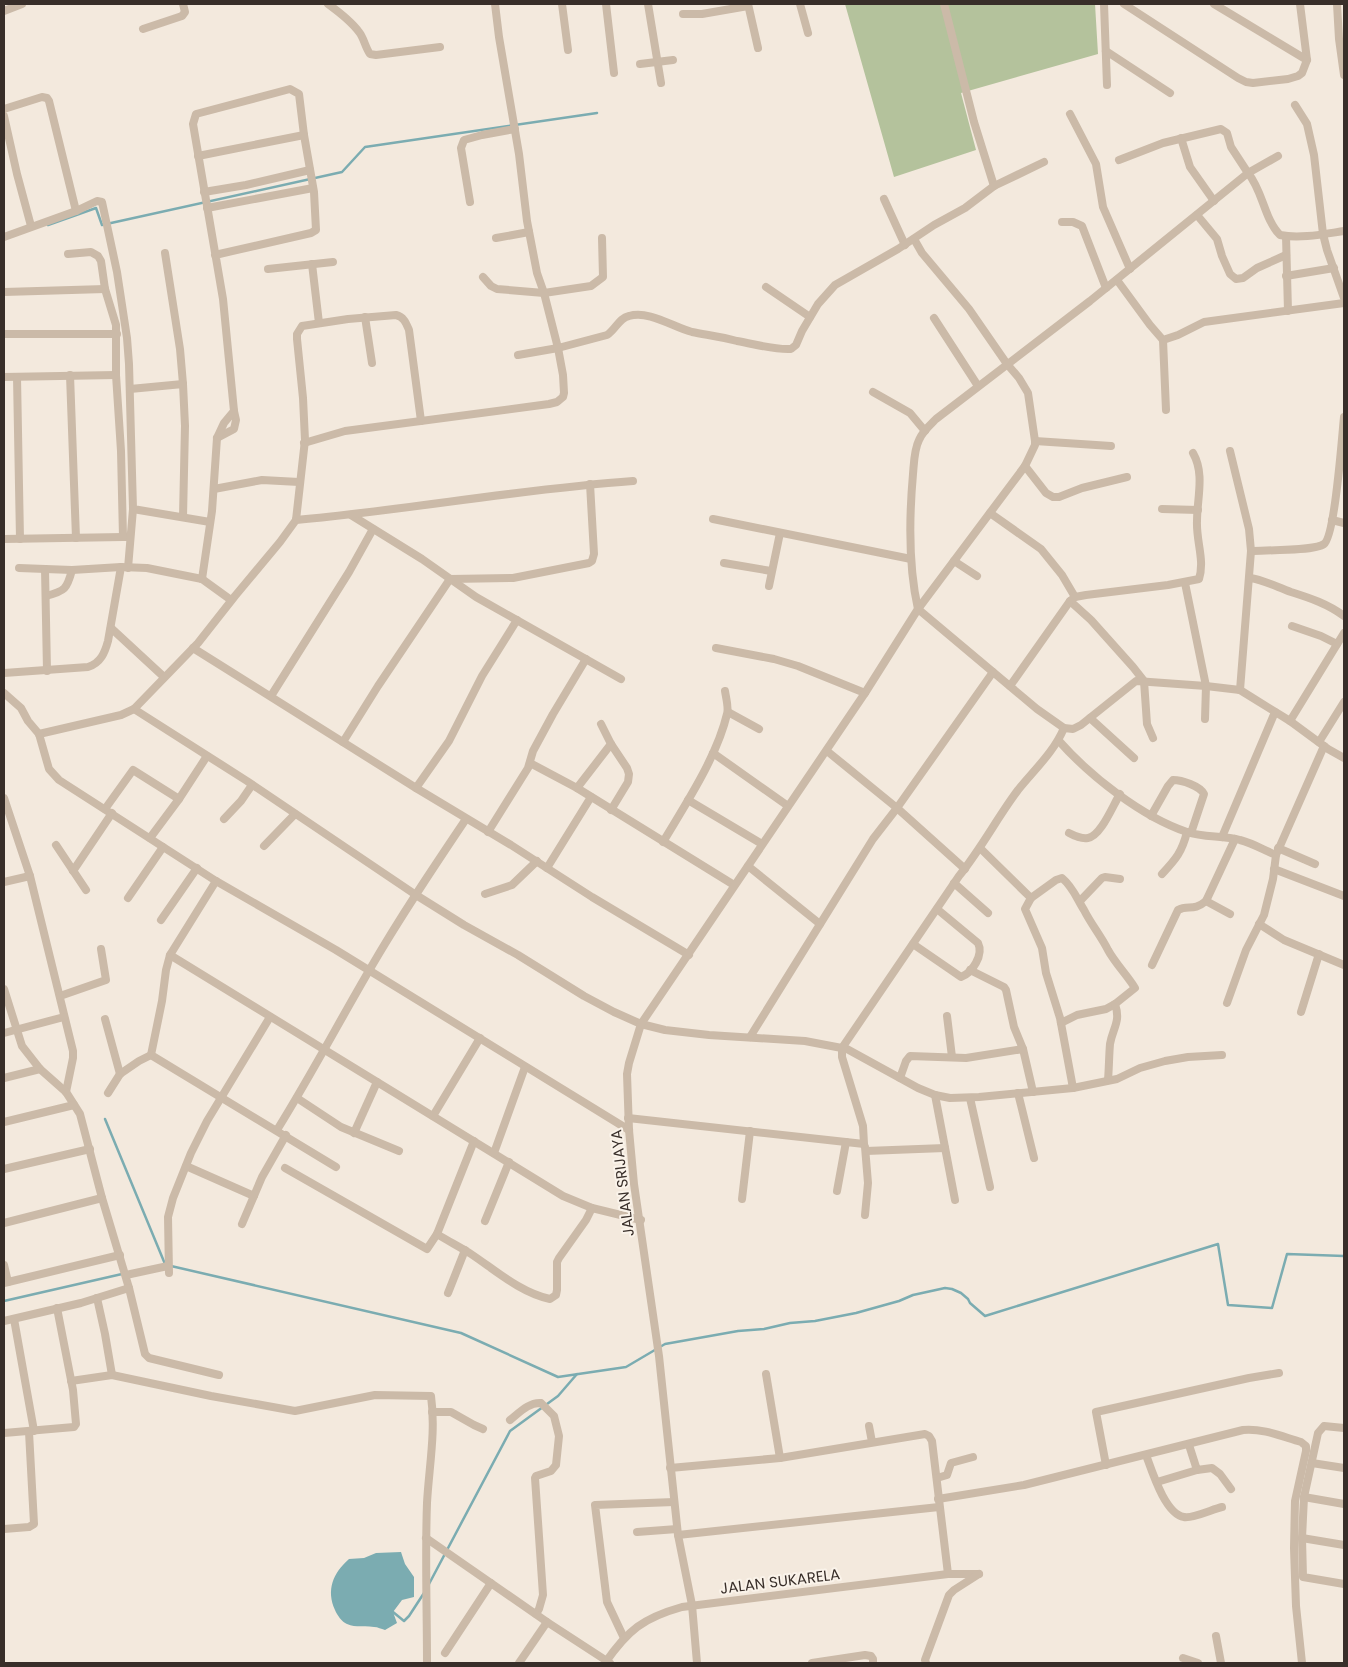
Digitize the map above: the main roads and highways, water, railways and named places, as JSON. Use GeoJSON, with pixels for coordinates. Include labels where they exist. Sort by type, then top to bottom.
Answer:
{"type":"FeatureCollection","features":[{"type":"Feature","properties":{"kind":"water"},"geometry":{"type":"Polygon","coordinates":[[[401,1552],[405,1564],[414,1577],[414,1597],[402,1600],[393,1612],[397,1623],[385,1630],[375,1627],[354,1626],[343,1622],[332,1603],[331,1589],[335,1576],[343,1564],[349,1559],[364,1558],[376,1553],[401,1552]]]}},
{"type":"Feature","properties":{"kind":"waterway"},"geometry":{"type":"LineString","coordinates":[[48,225],[96,208],[102,225],[342,172],[365,147],[597,113]]}},
{"type":"Feature","properties":{"kind":"waterway"},"geometry":{"type":"LineString","coordinates":[[105,1119],[165,1264]]}},
{"type":"Feature","properties":{"kind":"waterway"},"geometry":{"type":"LineString","coordinates":[[171,1266],[461,1333],[558,1377],[626,1367],[665,1344],[856,1313],[899,1301],[913,1295],[945,1288],[961,1293],[985,1316],[1218,1244],[1228,1305],[1272,1308],[1287,1254],[1344,1256]]}},
{"type":"Feature","properties":{"kind":"waterway"},"geometry":{"type":"LineString","coordinates":[[4,1301],[122,1274]]}},
{"type":"Feature","properties":{"kind":"waterway"},"geometry":{"type":"LineString","coordinates":[[429,1584],[510,1431],[558,1396],[577,1374]]}},
{"type":"Feature","properties":{"kind":"waterway"},"geometry":{"type":"LineString","coordinates":[[393,1612],[404,1621],[424,1593]]}}]}
